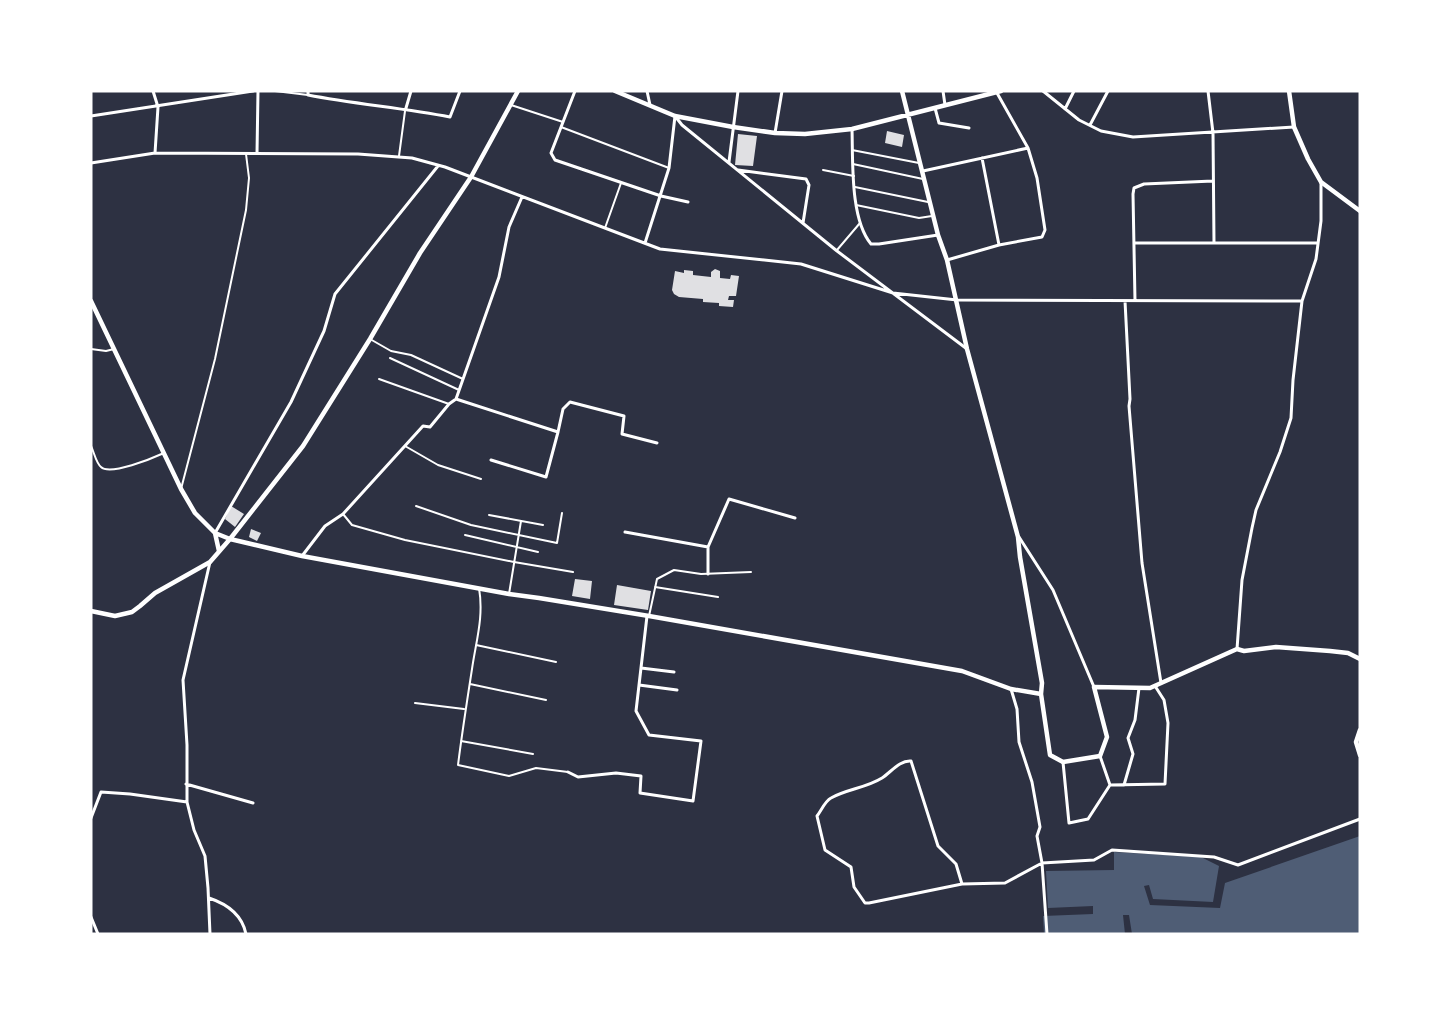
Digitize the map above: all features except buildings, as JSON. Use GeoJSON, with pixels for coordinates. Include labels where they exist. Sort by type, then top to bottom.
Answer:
{"type":"FeatureCollection","features":[{"type":"Feature","properties":{"kind":"street"},"geometry":{"type":"LineString","coordinates":[[154,91],[158,107],[155,153]]}},
{"type":"Feature","properties":{"kind":"street"},"geometry":{"type":"LineString","coordinates":[[91,116],[253,91]]}},
{"type":"Feature","properties":{"kind":"street"},"geometry":{"type":"LineString","coordinates":[[257,153],[258,91]]}},
{"type":"Feature","properties":{"kind":"street"},"geometry":{"type":"LineString","coordinates":[[406,108],[411,91]]}},
{"type":"Feature","properties":{"kind":"street"},"geometry":{"type":"LineString","coordinates":[[308,93],[350,103],[406,108],[450,117],[460,91]]}},
{"type":"Feature","properties":{"kind":"street"},"geometry":{"type":"LineString","coordinates":[[91,611],[116,616],[132,612],[155,593],[210,562],[230,539],[303,446],[370,339],[420,253],[471,177],[518,91]]}},
{"type":"Feature","properties":{"kind":"street"},"geometry":{"type":"LineString","coordinates":[[575,91],[551,154],[555,160],[660,196],[688,202]]}},
{"type":"Feature","properties":{"kind":"street"},"geometry":{"type":"LineString","coordinates":[[615,91],[675,116],[775,133],[805,134],[852,129],[999,92],[1028,148],[1037,178],[1045,230],[1042,237],[999,245],[947,260]]}},
{"type":"Feature","properties":{"kind":"street"},"geometry":{"type":"LineString","coordinates":[[647,91],[650,105]]}},
{"type":"Feature","properties":{"kind":"street"},"geometry":{"type":"LineString","coordinates":[[729,163],[738,91]]}},
{"type":"Feature","properties":{"kind":"street"},"geometry":{"type":"LineString","coordinates":[[775,133],[782,91]]}},
{"type":"Feature","properties":{"kind":"street"},"geometry":{"type":"LineString","coordinates":[[902,91],[938,235],[947,260],[967,349],[1018,537],[1042,683],[1041,694],[1050,755],[1063,762],[1100,756]]}},
{"type":"Feature","properties":{"kind":"street"},"geometry":{"type":"LineString","coordinates":[[943,91],[945,106]]}},
{"type":"Feature","properties":{"kind":"street"},"geometry":{"type":"LineString","coordinates":[[1043,91],[1079,120],[1101,131],[1134,137],[1294,127]]}},
{"type":"Feature","properties":{"kind":"street"},"geometry":{"type":"LineString","coordinates":[[1065,109],[1074,91]]}},
{"type":"Feature","properties":{"kind":"street"},"geometry":{"type":"LineString","coordinates":[[1090,125],[1108,91]]}},
{"type":"Feature","properties":{"kind":"street"},"geometry":{"type":"LineString","coordinates":[[1208,91],[1213,133],[1214,243]]}},
{"type":"Feature","properties":{"kind":"street"},"geometry":{"type":"LineString","coordinates":[[1289,91],[1294,127],[1308,160],[1321,182],[1360,211]]}},
{"type":"Feature","properties":{"kind":"street"},"geometry":{"type":"LineString","coordinates":[[935,108],[939,123],[969,128]]}},
{"type":"Feature","properties":{"kind":"street"},"geometry":{"type":"LineString","coordinates":[[675,116],[682,126],[837,251],[967,349]]}},
{"type":"Feature","properties":{"kind":"street"},"geometry":{"type":"LineString","coordinates":[[645,244],[668,168],[675,116]]}},
{"type":"Feature","properties":{"kind":"street"},"geometry":{"type":"LineString","coordinates":[[852,129],[855,199],[866,237],[871,244],[938,235]]}},
{"type":"Feature","properties":{"kind":"street"},"geometry":{"type":"LineString","coordinates":[[923,170],[1028,148]]}},
{"type":"Feature","properties":{"kind":"street"},"geometry":{"type":"LineString","coordinates":[[91,163],[155,153],[358,154],[398,156],[445,167],[660,249],[801,264],[893,293],[957,300],[1302,301]]}},
{"type":"Feature","properties":{"kind":"street"},"geometry":{"type":"LineString","coordinates":[[982,158],[999,245]]}},
{"type":"Feature","properties":{"kind":"street"},"geometry":{"type":"LineString","coordinates":[[214,533],[291,402],[324,331],[335,294],[438,166]]}},
{"type":"Feature","properties":{"kind":"street"},"geometry":{"type":"LineString","coordinates":[[738,170],[806,179],[809,185],[803,223]]}},
{"type":"Feature","properties":{"kind":"street"},"geometry":{"type":"LineString","coordinates":[[1135,301],[1134,188],[1144,184],[1214,181]]}},
{"type":"Feature","properties":{"kind":"street"},"geometry":{"type":"LineString","coordinates":[[1237,649],[1242,580],[1254,519],[1291,418],[1302,301],[1316,259],[1321,221],[1321,182]]}},
{"type":"Feature","properties":{"kind":"street"},"geometry":{"type":"LineString","coordinates":[[302,556],[325,526],[343,514],[424,426],[430,427],[449,404],[456,399],[499,277],[509,228],[522,197]]}},
{"type":"Feature","properties":{"kind":"street"},"geometry":{"type":"LineString","coordinates":[[1134,244],[1318,243]]}},
{"type":"Feature","properties":{"kind":"street"},"geometry":{"type":"LineString","coordinates":[[91,301],[181,489],[196,513],[214,533],[219,551]]}},
{"type":"Feature","properties":{"kind":"street"},"geometry":{"type":"LineString","coordinates":[[1125,301],[1129,406],[1142,563],[1162,683]]}},
{"type":"Feature","properties":{"kind":"street"},"geometry":{"type":"LineString","coordinates":[[456,399],[558,432]]}},
{"type":"Feature","properties":{"kind":"street"},"geometry":{"type":"LineString","coordinates":[[491,460],[546,477],[563,409],[570,402],[624,416],[622,434],[657,443]]}},
{"type":"Feature","properties":{"kind":"street"},"geometry":{"type":"LineString","coordinates":[[708,574],[708,547],[729,499],[795,518]]}},
{"type":"Feature","properties":{"kind":"street"},"geometry":{"type":"LineString","coordinates":[[626,532],[708,547]]}},
{"type":"Feature","properties":{"kind":"street"},"geometry":{"type":"LineString","coordinates":[[214,533],[230,539],[302,556],[509,594],[648,616],[962,671],[1011,689],[1041,694]]}},
{"type":"Feature","properties":{"kind":"street"},"geometry":{"type":"LineString","coordinates":[[1018,537],[1053,590],[1094,687],[1107,737],[1100,756],[1110,785]]}},
{"type":"Feature","properties":{"kind":"street"},"geometry":{"type":"LineString","coordinates":[[210,562],[183,680],[187,745],[187,802],[194,830],[205,856],[210,934]]}},
{"type":"Feature","properties":{"kind":"street"},"geometry":{"type":"LineString","coordinates":[[568,772],[578,777],[616,773],[641,776],[640,793],[693,801],[701,741],[649,735],[636,711],[648,616]]}},
{"type":"Feature","properties":{"kind":"street"},"geometry":{"type":"LineString","coordinates":[[1094,687],[1150,688],[1237,649],[1244,651],[1276,647],[1330,651],[1348,653],[1360,659]]}},
{"type":"Feature","properties":{"kind":"street"},"geometry":{"type":"LineString","coordinates":[[641,668],[674,672]]}},
{"type":"Feature","properties":{"kind":"street"},"geometry":{"type":"LineString","coordinates":[[639,685],[677,690]]}},
{"type":"Feature","properties":{"kind":"street"},"geometry":{"type":"LineString","coordinates":[[1110,785],[1165,784],[1168,723],[1164,700],[1156,686]]}},
{"type":"Feature","properties":{"kind":"street"},"geometry":{"type":"LineString","coordinates":[[1124,785],[1133,754],[1128,738],[1135,720],[1139,688]]}},
{"type":"Feature","properties":{"kind":"street"},"geometry":{"type":"LineString","coordinates":[[1011,689],[1017,709],[1019,742],[1032,782],[1040,827],[1037,836],[1042,863],[1047,934]]}},
{"type":"Feature","properties":{"kind":"street"},"geometry":{"type":"LineString","coordinates":[[1360,730],[1356,742],[1360,755]]}},
{"type":"Feature","properties":{"kind":"street"},"geometry":{"type":"LineString","coordinates":[[962,884],[956,864],[938,846],[912,761],[901,763],[886,776],[872,784],[829,798],[817,816],[825,850],[851,867],[854,887],[865,903],[962,884],[1005,883],[1042,863],[1094,860],[1112,850],[1214,857],[1238,865],[1360,819]]}},
{"type":"Feature","properties":{"kind":"street"},"geometry":{"type":"LineString","coordinates":[[1063,762],[1069,823],[1088,819],[1110,785]]}},
{"type":"Feature","properties":{"kind":"street"},"geometry":{"type":"LineString","coordinates":[[186,784],[253,803]]}},
{"type":"Feature","properties":{"kind":"street"},"geometry":{"type":"LineString","coordinates":[[91,818],[101,792],[187,802]]}},
{"type":"Feature","properties":{"kind":"street"},"geometry":{"type":"LineString","coordinates":[[209,898],[223,903],[234,912],[244,926],[246,934]]}},
{"type":"Feature","properties":{"kind":"street"},"geometry":{"type":"LineString","coordinates":[[91,917],[98,934]]}},
{"type":"Feature","properties":{"kind":"lane"},"geometry":{"type":"LineString","coordinates":[[276,91],[308,93]]}},
{"type":"Feature","properties":{"kind":"lane"},"geometry":{"type":"LineString","coordinates":[[511,104],[563,122]]}},
{"type":"Feature","properties":{"kind":"lane"},"geometry":{"type":"LineString","coordinates":[[398,156],[406,108]]}},
{"type":"Feature","properties":{"kind":"lane"},"geometry":{"type":"LineString","coordinates":[[562,127],[668,168]]}},
{"type":"Feature","properties":{"kind":"lane"},"geometry":{"type":"LineString","coordinates":[[852,150],[921,164]]}},
{"type":"Feature","properties":{"kind":"lane"},"geometry":{"type":"LineString","coordinates":[[181,489],[215,359],[246,210],[249,178],[246,154]]}},
{"type":"Feature","properties":{"kind":"lane"},"geometry":{"type":"LineString","coordinates":[[853,164],[925,180]]}},
{"type":"Feature","properties":{"kind":"lane"},"geometry":{"type":"LineString","coordinates":[[823,170],[854,176]]}},
{"type":"Feature","properties":{"kind":"lane"},"geometry":{"type":"LineString","coordinates":[[604,228],[621,182]]}},
{"type":"Feature","properties":{"kind":"lane"},"geometry":{"type":"LineString","coordinates":[[854,187],[931,203]]}},
{"type":"Feature","properties":{"kind":"lane"},"geometry":{"type":"LineString","coordinates":[[856,205],[919,218],[934,215]]}},
{"type":"Feature","properties":{"kind":"lane"},"geometry":{"type":"LineString","coordinates":[[837,251],[861,221]]}},
{"type":"Feature","properties":{"kind":"lane"},"geometry":{"type":"LineString","coordinates":[[370,339],[391,350],[411,355],[463,378]]}},
{"type":"Feature","properties":{"kind":"lane"},"geometry":{"type":"LineString","coordinates":[[91,349],[106,351],[114,349]]}},
{"type":"Feature","properties":{"kind":"lane"},"geometry":{"type":"LineString","coordinates":[[390,358],[459,390]]}},
{"type":"Feature","properties":{"kind":"lane"},"geometry":{"type":"LineString","coordinates":[[379,379],[449,404]]}},
{"type":"Feature","properties":{"kind":"lane"},"geometry":{"type":"LineString","coordinates":[[91,446],[100,467],[104,469],[135,464],[165,453]]}},
{"type":"Feature","properties":{"kind":"lane"},"geometry":{"type":"LineString","coordinates":[[405,446],[438,465],[481,479]]}},
{"type":"Feature","properties":{"kind":"lane"},"geometry":{"type":"LineString","coordinates":[[416,506],[471,525],[518,536],[557,542],[562,513]]}},
{"type":"Feature","properties":{"kind":"lane"},"geometry":{"type":"LineString","coordinates":[[343,514],[352,525],[405,540],[573,572]]}},
{"type":"Feature","properties":{"kind":"lane"},"geometry":{"type":"LineString","coordinates":[[489,515],[543,525]]}},
{"type":"Feature","properties":{"kind":"lane"},"geometry":{"type":"LineString","coordinates":[[509,594],[521,522]]}},
{"type":"Feature","properties":{"kind":"lane"},"geometry":{"type":"LineString","coordinates":[[465,535],[538,552]]}},
{"type":"Feature","properties":{"kind":"lane"},"geometry":{"type":"LineString","coordinates":[[648,616],[657,578],[674,570],[708,574],[751,572]]}},
{"type":"Feature","properties":{"kind":"lane"},"geometry":{"type":"LineString","coordinates":[[655,587],[718,597]]}},
{"type":"Feature","properties":{"kind":"lane"},"geometry":{"type":"LineString","coordinates":[[479,588],[481,622],[469,684],[458,765],[509,776],[536,768],[568,772]]}},
{"type":"Feature","properties":{"kind":"lane"},"geometry":{"type":"LineString","coordinates":[[476,645],[556,662]]}},
{"type":"Feature","properties":{"kind":"lane"},"geometry":{"type":"LineString","coordinates":[[469,684],[546,700]]}},
{"type":"Feature","properties":{"kind":"lane"},"geometry":{"type":"LineString","coordinates":[[415,703],[465,709]]}},
{"type":"Feature","properties":{"kind":"lane"},"geometry":{"type":"LineString","coordinates":[[461,740],[533,754]]}},
{"type":"Feature","properties":{"kind":"water"},"geometry":{"type":"Polygon","coordinates":[[[1360,836],[1360,934],[1132,934],[1129,915],[1123,915],[1125,934],[1044,934],[1043,916],[1093,914],[1093,906],[1048,908],[1046,871],[1114,870],[1114,852],[1201,857],[1219,866],[1213,902],[1153,899],[1149,885],[1144,886],[1150,905],[1220,908],[1225,883],[1360,836]]]}}]}
